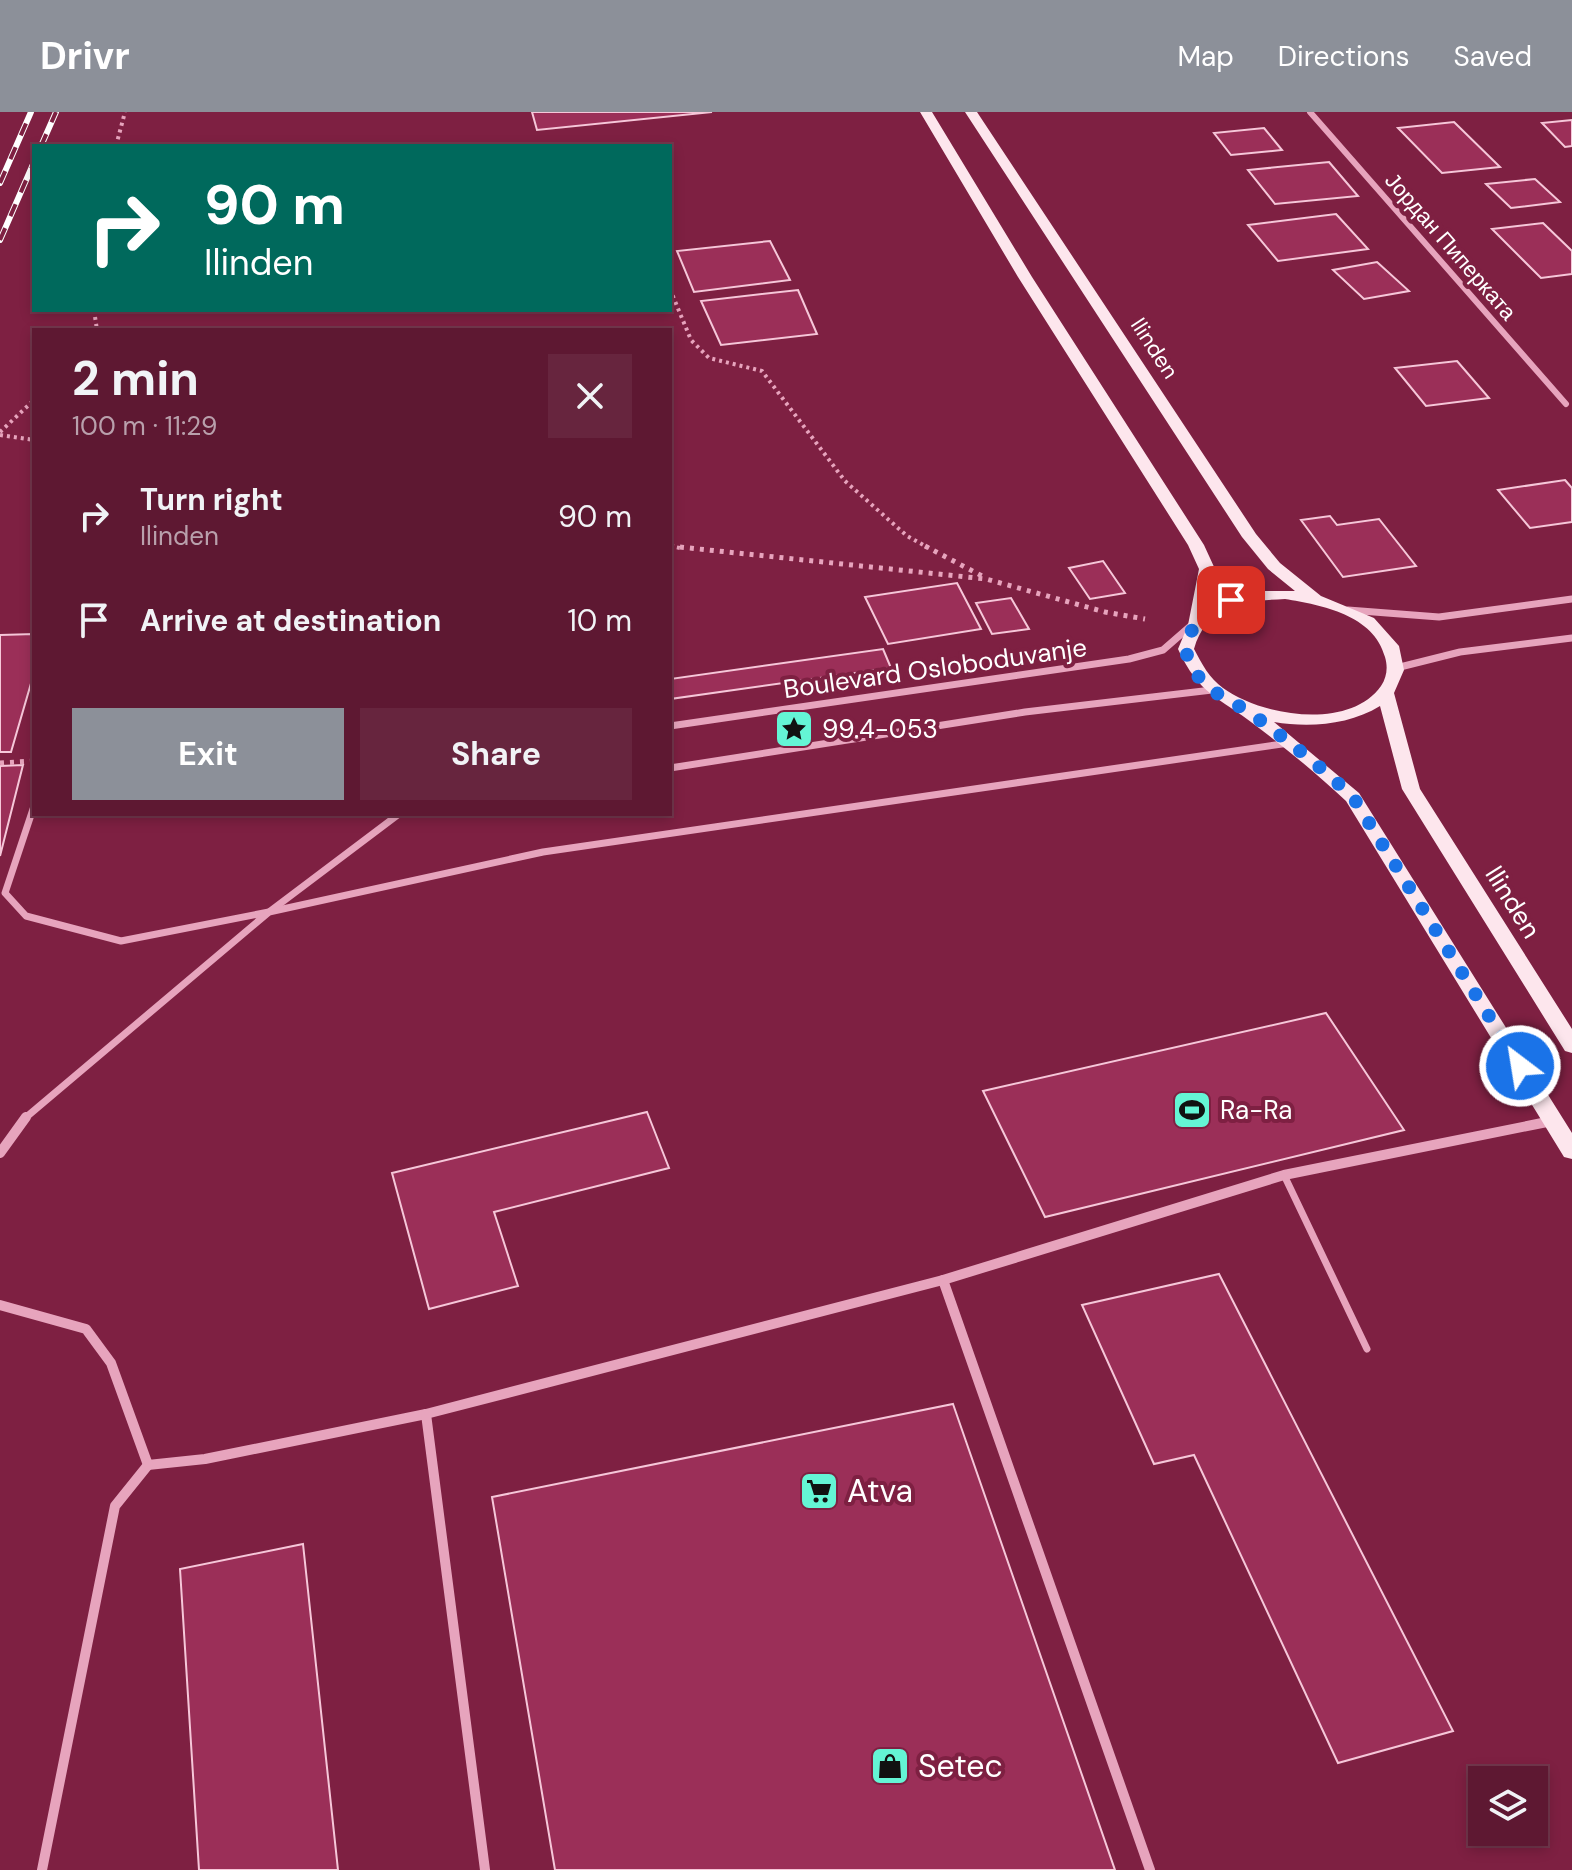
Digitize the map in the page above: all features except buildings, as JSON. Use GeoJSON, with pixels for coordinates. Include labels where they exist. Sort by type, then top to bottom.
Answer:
{"type":"FeatureCollection","features":[{"type":"Feature","properties":{"kind":"main road"},"geometry":{"type":"LineString","coordinates":[[926,112],[1025,277],[1196,545],[1207,569],[1186,649],[1198,677],[1212,690],[1243,707],[1290,743],[1353,797],[1572,1151]]}},
{"type":"Feature","properties":{"kind":"main road","name":"Ilinden"},"geometry":{"type":"LineString","coordinates":[[971,112],[1250,537],[1274,566],[1314,598]]}},
{"type":"Feature","properties":{"kind":"main road","name":"Ilinden"},"geometry":{"type":"LineString","coordinates":[[1195,623],[1210,610],[1231,600],[1285,594],[1314,598],[1348,610],[1384,636],[1394,652],[1396,668]]}},
{"type":"Feature","properties":{"kind":"main road"},"geometry":{"type":"LineString","coordinates":[[1243,707],[1274,716],[1308,719],[1340,716],[1366,706],[1385,692],[1396,668]]}},
{"type":"Feature","properties":{"kind":"main road","name":"Ilinden"},"geometry":{"type":"LineString","coordinates":[[1385,692],[1411,789],[1572,1046]]}},
{"type":"Feature","properties":{"kind":"street","name":"Јордан Пиперката"},"geometry":{"type":"LineString","coordinates":[[1310,112],[1566,404]]}},
{"type":"Feature","properties":{"kind":"street"},"geometry":{"type":"LineString","coordinates":[[1348,610],[1439,617],[1572,599]]}},
{"type":"Feature","properties":{"kind":"street","name":"Boulevard Osloboduvanje"},"geometry":{"type":"LineString","coordinates":[[672,726],[1129,659],[1163,650],[1195,623]]}},
{"type":"Feature","properties":{"kind":"street"},"geometry":{"type":"LineString","coordinates":[[1396,668],[1460,652],[1572,638]]}},
{"type":"Feature","properties":{"kind":"street"},"geometry":{"type":"LineString","coordinates":[[672,768],[1025,712],[1212,690]]}},
{"type":"Feature","properties":{"kind":"street"},"geometry":{"type":"LineString","coordinates":[[32,812],[5,893],[26,916],[121,941],[543,852],[1290,743]]}},
{"type":"Feature","properties":{"kind":"street"},"geometry":{"type":"LineString","coordinates":[[0,1153],[28,1114],[269,912],[396,816]]}},
{"type":"Feature","properties":{"kind":"street"},"geometry":{"type":"LineString","coordinates":[[42,1870],[115,1506],[148,1465],[205,1459],[426,1414],[943,1280],[1284,1175],[1553,1120]]}},
{"type":"Feature","properties":{"kind":"street"},"geometry":{"type":"LineString","coordinates":[[943,1280],[1150,1870]]}},
{"type":"Feature","properties":{"kind":"street"},"geometry":{"type":"LineString","coordinates":[[0,1305],[86,1329],[111,1363],[148,1465]]}},
{"type":"Feature","properties":{"kind":"street"},"geometry":{"type":"LineString","coordinates":[[426,1414],[485,1870]]}},
{"type":"Feature","properties":{"kind":"lane"},"geometry":{"type":"LineString","coordinates":[[1284,1175],[1367,1349]]}},
{"type":"Feature","properties":{"kind":"path"},"geometry":{"type":"LineString","coordinates":[[117,144],[125,112]]}},
{"type":"Feature","properties":{"kind":"path"},"geometry":{"type":"LineString","coordinates":[[672,294],[691,340],[709,358],[762,371],[845,481],[907,536],[989,579],[1117,617],[1195,623]]}},
{"type":"Feature","properties":{"kind":"path"},"geometry":{"type":"LineString","coordinates":[[0,434],[32,402]]}},
{"type":"Feature","properties":{"kind":"path"},"geometry":{"type":"LineString","coordinates":[[0,434],[32,440]]}},
{"type":"Feature","properties":{"kind":"path"},"geometry":{"type":"LineString","coordinates":[[672,546],[738,558],[989,579]]}},
{"type":"Feature","properties":{"kind":"path"},"geometry":{"type":"LineString","coordinates":[[0,763],[32,761]]}},
{"type":"Feature","properties":{"kind":"railway"},"geometry":{"type":"LineString","coordinates":[[0,183],[31,112]]}},
{"type":"Feature","properties":{"kind":"railway"},"geometry":{"type":"LineString","coordinates":[[42,144],[56,112]]}},
{"type":"Feature","properties":{"kind":"railway"},"geometry":{"type":"LineString","coordinates":[[0,240],[32,167]]}},
{"type":"Feature","properties":{"kind":"place","name":"99.4-053"},"geometry":{"type":"Point","coordinates":[794,729]}},
{"type":"Feature","properties":{"kind":"place","name":"Ra-Ra"},"geometry":{"type":"Point","coordinates":[1192,1110]}},
{"type":"Feature","properties":{"kind":"place","name":"Atva"},"geometry":{"type":"Point","coordinates":[819,1491]}},
{"type":"Feature","properties":{"kind":"place","name":"Setec"},"geometry":{"type":"Point","coordinates":[890,1766]}},
{"type":"Feature","properties":{"kind":"route"},"geometry":{"type":"LineString","coordinates":[[1231,600],[1210,610],[1195,623],[1188,635],[1186,649],[1189,663],[1212,690],[1243,707],[1316,763],[1353,797],[1520,1066]]}}]}
